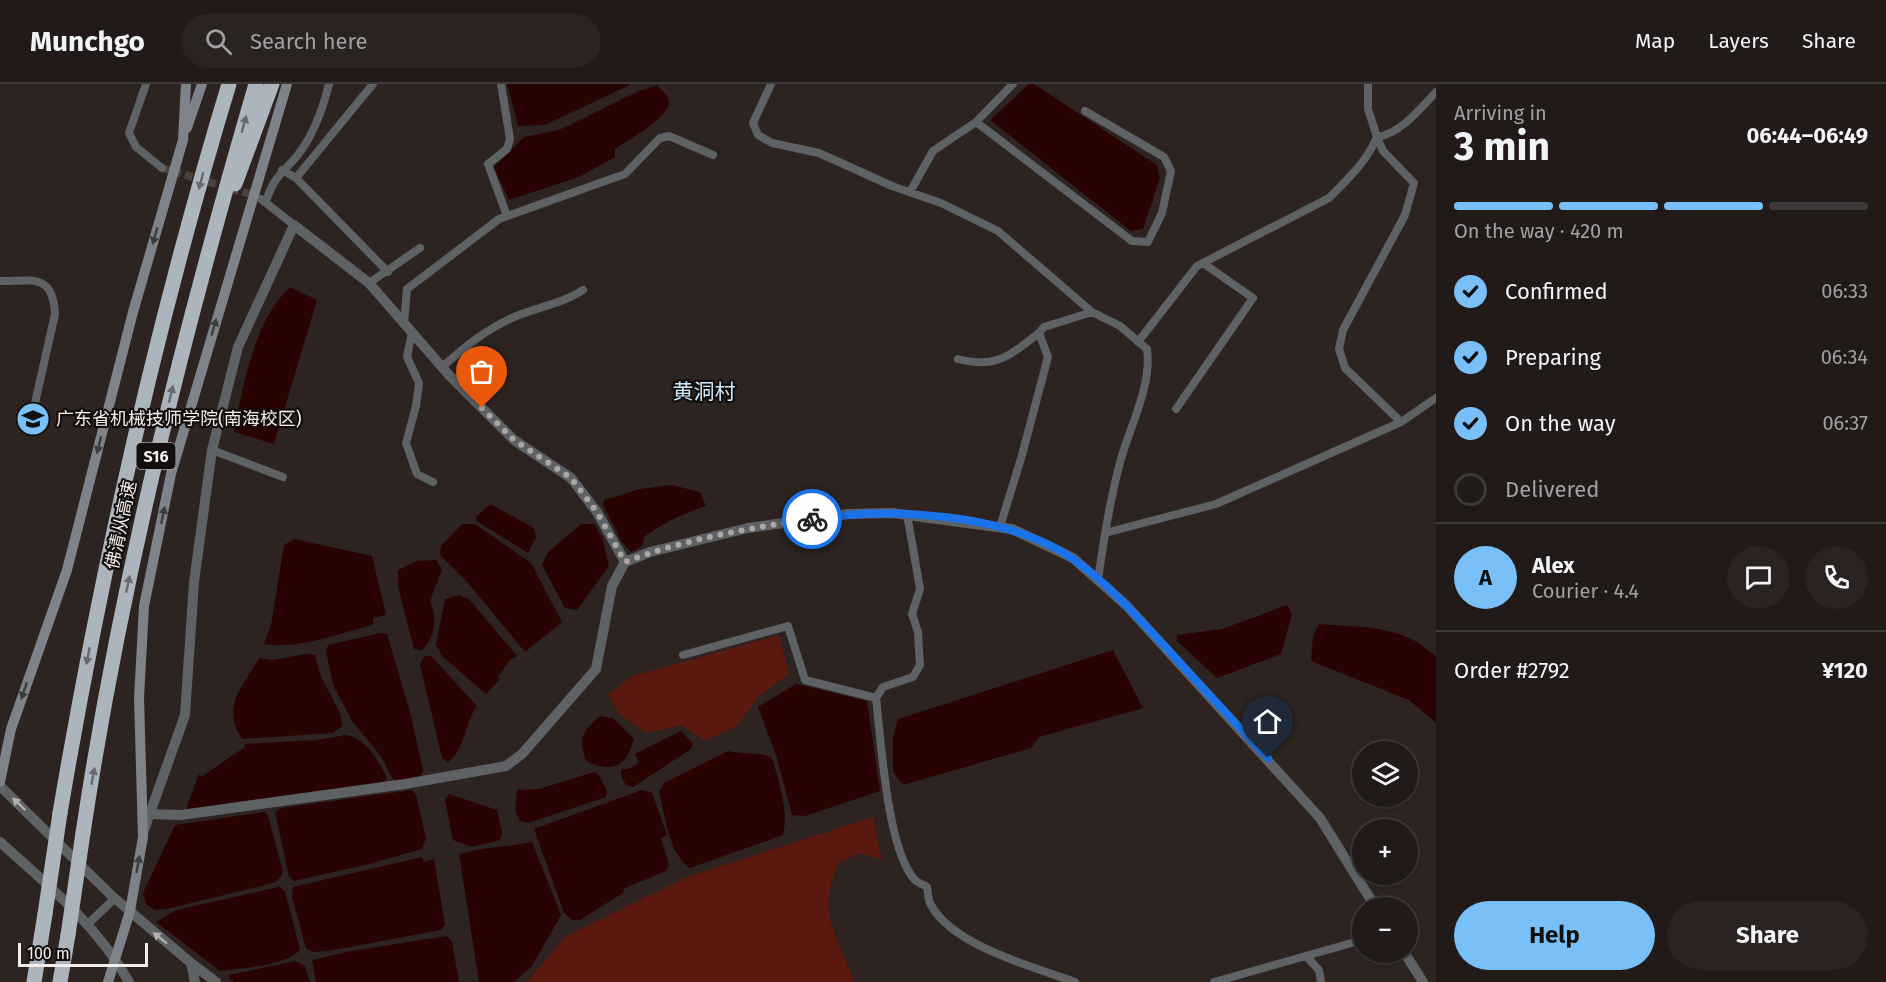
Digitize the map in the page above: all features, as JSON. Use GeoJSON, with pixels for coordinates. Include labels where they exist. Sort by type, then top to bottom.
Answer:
{"type":"FeatureCollection","features":[{"type":"Feature","properties":{"kind":"highway","name":"佛清从高速"},"geometry":{"type":"LineString","coordinates":[[34,982],[60,813],[90,645],[138,414],[229,84]]}},
{"type":"Feature","properties":{"kind":"highway","name":"佛清从高速"},"geometry":{"type":"LineString","coordinates":[[60,982],[110,675],[149,485],[211,240],[256,84]]}},
{"type":"Feature","properties":{"kind":"highway"},"geometry":{"type":"LineString","coordinates":[[211,240],[250,149],[272,84]]}},
{"type":"Feature","properties":{"kind":"main road"},"geometry":{"type":"LineString","coordinates":[[183,140],[186,84]]}},
{"type":"Feature","properties":{"kind":"main road"},"geometry":{"type":"LineString","coordinates":[[0,784],[11,729],[67,570],[133,312],[183,140],[202,84]]}},
{"type":"Feature","properties":{"kind":"main road"},"geometry":{"type":"LineString","coordinates":[[108,982],[130,911],[143,837],[139,698],[144,606],[171,474],[287,84]]}},
{"type":"Feature","properties":{"kind":"street"},"geometry":{"type":"LineString","coordinates":[[146,84],[129,134],[136,147],[162,168]]}},
{"type":"Feature","properties":{"kind":"street"},"geometry":{"type":"LineString","coordinates":[[266,201],[273,180],[298,155],[322,108],[329,84]]}},
{"type":"Feature","properties":{"kind":"street"},"geometry":{"type":"LineString","coordinates":[[296,178],[373,84]]}},
{"type":"Feature","properties":{"kind":"street"},"geometry":{"type":"LineString","coordinates":[[501,84],[510,139],[507,149],[488,164],[507,216]]}},
{"type":"Feature","properties":{"kind":"street"},"geometry":{"type":"LineString","coordinates":[[771,84],[753,123],[758,135],[772,143],[819,153],[941,203],[998,231],[1092,312],[1120,326],[1147,349],[1150,368],[1121,459],[1105,533],[1098,580]]}},
{"type":"Feature","properties":{"kind":"street"},"geometry":{"type":"LineString","coordinates":[[910,192],[933,151],[976,122],[1013,84]]}},
{"type":"Feature","properties":{"kind":"street"},"geometry":{"type":"LineString","coordinates":[[1368,84],[1368,109],[1383,151],[1414,183],[1412,198],[1405,215],[1343,330],[1339,349],[1345,368],[1401,422]]}},
{"type":"Feature","properties":{"kind":"street"},"geometry":{"type":"LineString","coordinates":[[1377,137],[1383,136],[1410,119],[1436,92]]}},
{"type":"Feature","properties":{"kind":"street"},"geometry":{"type":"LineString","coordinates":[[976,122],[1132,241],[1148,242],[1162,213],[1171,171],[1164,157],[1085,111]]}},
{"type":"Feature","properties":{"kind":"street"},"geometry":{"type":"LineString","coordinates":[[433,482],[417,474],[406,443],[416,406],[419,383],[407,357],[407,289],[499,219],[625,174],[660,138],[669,136],[713,155]]}},
{"type":"Feature","properties":{"kind":"street"},"geometry":{"type":"LineString","coordinates":[[1138,342],[1197,266],[1329,198],[1370,153],[1377,137]]}},
{"type":"Feature","properties":{"kind":"street"},"geometry":{"type":"LineString","coordinates":[[282,170],[296,178],[388,272]]}},
{"type":"Feature","properties":{"kind":"street"},"geometry":{"type":"LineString","coordinates":[[257,196],[369,283],[442,367],[514,440],[571,478],[597,512],[625,562]]}},
{"type":"Feature","properties":{"kind":"street"},"geometry":{"type":"LineString","coordinates":[[143,837],[149,814],[185,715],[194,582],[212,450],[238,347],[294,225]]}},
{"type":"Feature","properties":{"kind":"street"},"geometry":{"type":"LineString","coordinates":[[369,283],[420,248]]}},
{"type":"Feature","properties":{"kind":"street"},"geometry":{"type":"LineString","coordinates":[[1176,409],[1253,298],[1203,263]]}},
{"type":"Feature","properties":{"kind":"street"},"geometry":{"type":"LineString","coordinates":[[0,281],[34,280],[45,283],[51,290],[55,301],[55,314],[31,421]]}},
{"type":"Feature","properties":{"kind":"street"},"geometry":{"type":"LineString","coordinates":[[442,367],[477,336],[546,304],[568,300],[583,290]]}},
{"type":"Feature","properties":{"kind":"street"},"geometry":{"type":"LineString","coordinates":[[958,359],[979,364],[996,363],[1044,327],[1092,312]]}},
{"type":"Feature","properties":{"kind":"street"},"geometry":{"type":"LineString","coordinates":[[1000,527],[1048,357],[1039,333]]}},
{"type":"Feature","properties":{"kind":"street"},"geometry":{"type":"LineString","coordinates":[[1105,533],[1216,504],[1401,422],[1436,399]]}},
{"type":"Feature","properties":{"kind":"street"},"geometry":{"type":"LineString","coordinates":[[212,450],[283,477]]}},
{"type":"Feature","properties":{"kind":"street"},"geometry":{"type":"LineString","coordinates":[[149,814],[181,815],[405,784],[506,766],[522,754],[596,669],[612,586],[625,562],[650,552],[748,528],[848,514],[907,514],[1012,529],[1073,558],[1126,605],[1320,818],[1369,897]]}},
{"type":"Feature","properties":{"kind":"street"},"geometry":{"type":"LineString","coordinates":[[907,514],[920,589],[912,614],[918,632],[920,665],[913,677],[883,687],[876,698],[890,813],[904,862],[916,880],[927,887],[931,905],[954,930],[986,950],[1075,982]]}},
{"type":"Feature","properties":{"kind":"street"},"geometry":{"type":"LineString","coordinates":[[683,655],[788,626],[806,680],[876,698]]}},
{"type":"Feature","properties":{"kind":"street"},"geometry":{"type":"LineString","coordinates":[[0,784],[115,898],[216,982]]}},
{"type":"Feature","properties":{"kind":"street"},"geometry":{"type":"LineString","coordinates":[[0,842],[88,924],[116,958],[129,982]]}},
{"type":"Feature","properties":{"kind":"street"},"geometry":{"type":"LineString","coordinates":[[88,924],[115,898]]}},
{"type":"Feature","properties":{"kind":"street"},"geometry":{"type":"LineString","coordinates":[[1214,982],[1352,943]]}},
{"type":"Feature","properties":{"kind":"street"},"geometry":{"type":"LineString","coordinates":[[1306,956],[1319,970],[1321,982]]}},
{"type":"Feature","properties":{"kind":"street"},"geometry":{"type":"LineString","coordinates":[[191,963],[195,982]]}},
{"type":"Feature","properties":{"kind":"street"},"geometry":{"type":"LineString","coordinates":[[1411,963],[1423,982]]}},
{"type":"Feature","properties":{"kind":"shaded area"},"geometry":{"type":"Polygon","coordinates":[[[507,84],[632,84],[545,125],[518,126],[507,84]]]}},
{"type":"Feature","properties":{"kind":"shaded area"},"geometry":{"type":"Polygon","coordinates":[[[1029,84],[1034,84],[1157,165],[1160,178],[1143,229],[1131,231],[990,120],[1029,84]]]}},
{"type":"Feature","properties":{"kind":"shaded area"},"geometry":{"type":"Polygon","coordinates":[[[657,85],[669,100],[664,114],[615,149],[615,157],[579,177],[509,200],[494,167],[524,137],[559,130],[639,91],[657,85]]]}},
{"type":"Feature","properties":{"kind":"shaded area"},"geometry":{"type":"Polygon","coordinates":[[[290,287],[317,300],[274,444],[234,432],[246,374],[259,335],[267,317],[290,287]]]}},
{"type":"Feature","properties":{"kind":"shaded area"},"geometry":{"type":"Polygon","coordinates":[[[672,485],[700,492],[706,506],[658,527],[644,537],[642,546],[631,552],[622,542],[603,505],[604,500],[640,489],[672,485]]]}},
{"type":"Feature","properties":{"kind":"shaded area"},"geometry":{"type":"Polygon","coordinates":[[[490,504],[534,528],[536,537],[528,553],[478,522],[476,517],[490,504]]]}},
{"type":"Feature","properties":{"kind":"shaded area"},"geometry":{"type":"Polygon","coordinates":[[[462,524],[475,524],[531,563],[562,622],[525,652],[468,583],[440,555],[441,546],[462,524]]]}},
{"type":"Feature","properties":{"kind":"shaded area"},"geometry":{"type":"Polygon","coordinates":[[[581,524],[594,524],[602,537],[609,566],[577,610],[565,608],[542,565],[548,552],[581,524]]]}},
{"type":"Feature","properties":{"kind":"shaded area"},"geometry":{"type":"Polygon","coordinates":[[[294,539],[372,556],[386,615],[373,618],[373,625],[319,640],[291,645],[264,644],[271,625],[284,545],[294,539]]]}},
{"type":"Feature","properties":{"kind":"shaded area"},"geometry":{"type":"Polygon","coordinates":[[[436,560],[442,570],[430,601],[434,614],[433,633],[422,650],[414,649],[398,586],[398,570],[417,561],[436,560]]]}},
{"type":"Feature","properties":{"kind":"shaded area"},"geometry":{"type":"Polygon","coordinates":[[[459,595],[469,599],[517,656],[510,660],[498,677],[499,680],[486,694],[443,657],[436,645],[445,599],[459,595]]]}},
{"type":"Feature","properties":{"kind":"shaded area"},"geometry":{"type":"Polygon","coordinates":[[[1287,605],[1292,614],[1281,654],[1217,678],[1177,641],[1177,635],[1222,629],[1287,605]]]}},
{"type":"Feature","properties":{"kind":"shaded area"},"geometry":{"type":"Polygon","coordinates":[[[1319,624],[1394,632],[1417,642],[1436,656],[1436,723],[1409,700],[1311,661],[1313,636],[1319,624]]]}},
{"type":"Feature","properties":{"kind":"shaded area"},"geometry":{"type":"Polygon","coordinates":[[[381,633],[387,634],[410,712],[423,770],[420,778],[394,781],[380,755],[352,721],[333,685],[326,651],[328,645],[381,633]]]}},
{"type":"Feature","properties":{"kind":"shaded area"},"geometry":{"type":"Polygon","coordinates":[[[779,635],[789,674],[759,696],[738,725],[705,741],[682,725],[647,733],[619,714],[608,694],[633,676],[779,635]]]}},
{"type":"Feature","properties":{"kind":"shaded area"},"geometry":{"type":"Polygon","coordinates":[[[1113,650],[1143,708],[1039,737],[1031,748],[903,785],[893,772],[893,738],[898,719],[1113,650]]]}},
{"type":"Feature","properties":{"kind":"shaded area"},"geometry":{"type":"Polygon","coordinates":[[[306,654],[315,655],[321,677],[341,715],[342,726],[333,733],[242,739],[233,716],[236,697],[259,658],[272,660],[306,654]]]}},
{"type":"Feature","properties":{"kind":"shaded area"},"geometry":{"type":"Polygon","coordinates":[[[425,656],[431,656],[477,706],[462,743],[454,757],[448,762],[442,758],[420,664],[425,656]]]}},
{"type":"Feature","properties":{"kind":"shaded area"},"geometry":{"type":"Polygon","coordinates":[[[796,684],[867,701],[880,791],[805,816],[792,815],[776,755],[758,707],[796,684]]]}},
{"type":"Feature","properties":{"kind":"shaded area"},"geometry":{"type":"Polygon","coordinates":[[[600,716],[613,718],[634,739],[627,756],[618,765],[604,767],[586,761],[582,746],[583,736],[589,726],[600,716]]]}},
{"type":"Feature","properties":{"kind":"shaded area"},"geometry":{"type":"Polygon","coordinates":[[[681,731],[693,744],[691,749],[633,787],[626,785],[621,776],[621,770],[631,768],[639,762],[635,754],[681,731]]]}},
{"type":"Feature","properties":{"kind":"shaded area"},"geometry":{"type":"Polygon","coordinates":[[[346,735],[354,737],[371,751],[387,778],[383,784],[185,811],[199,774],[201,777],[245,747],[244,744],[316,740],[346,735]]]}},
{"type":"Feature","properties":{"kind":"shaded area"},"geometry":{"type":"Polygon","coordinates":[[[728,751],[772,758],[784,806],[783,835],[690,868],[677,854],[666,823],[659,792],[664,783],[728,751]]]}},
{"type":"Feature","properties":{"kind":"shaded area"},"geometry":{"type":"Polygon","coordinates":[[[594,772],[598,774],[607,791],[606,797],[528,823],[520,821],[515,809],[517,790],[539,789],[594,772]]]}},
{"type":"Feature","properties":{"kind":"shaded area"},"geometry":{"type":"Polygon","coordinates":[[[412,790],[416,795],[426,838],[422,849],[294,881],[289,877],[275,812],[282,808],[412,790]]]}},
{"type":"Feature","properties":{"kind":"shaded area"},"geometry":{"type":"Polygon","coordinates":[[[642,790],[652,793],[667,835],[661,838],[669,865],[666,871],[625,888],[623,893],[580,920],[572,920],[564,913],[534,829],[642,790]]]}},
{"type":"Feature","properties":{"kind":"shaded area"},"geometry":{"type":"Polygon","coordinates":[[[449,794],[497,810],[502,832],[500,840],[472,847],[453,840],[445,800],[449,794]]]}},
{"type":"Feature","properties":{"kind":"shaded area"},"geometry":{"type":"Polygon","coordinates":[[[265,812],[283,872],[280,878],[273,883],[167,909],[155,910],[146,904],[143,893],[175,825],[265,812]]]}},
{"type":"Feature","properties":{"kind":"shaded area"},"geometry":{"type":"Polygon","coordinates":[[[873,817],[882,860],[861,853],[839,862],[829,896],[831,924],[854,982],[527,982],[565,937],[684,878],[873,817]]]}},
{"type":"Feature","properties":{"kind":"shaded area"},"geometry":{"type":"Polygon","coordinates":[[[532,842],[561,915],[532,966],[514,982],[479,982],[459,854],[532,842]]]}},
{"type":"Feature","properties":{"kind":"shaded area"},"geometry":{"type":"Polygon","coordinates":[[[422,857],[424,862],[434,859],[445,925],[441,930],[328,951],[313,952],[306,948],[292,897],[293,887],[422,857]]]}},
{"type":"Feature","properties":{"kind":"shaded area"},"geometry":{"type":"Polygon","coordinates":[[[279,887],[285,891],[300,950],[285,960],[220,971],[156,922],[176,910],[279,887]]]}},
{"type":"Feature","properties":{"kind":"shaded area"},"geometry":{"type":"Polygon","coordinates":[[[447,936],[452,942],[459,982],[316,982],[312,960],[351,951],[447,936]]]}},
{"type":"Feature","properties":{"kind":"shaded area"},"geometry":{"type":"Polygon","coordinates":[[[295,961],[305,966],[310,982],[234,982],[229,978],[229,975],[295,961]]]}},
{"type":"Feature","properties":{"kind":"tunnel"},"geometry":{"type":"LineString","coordinates":[[162,168],[257,196]]}},
{"type":"Feature","properties":{"kind":"way so far"},"geometry":{"type":"LineString","coordinates":[[482,408],[514,440],[571,478],[597,512],[625,562],[650,552],[748,528],[812,519]]}},
{"type":"Feature","properties":{"kind":"place","name":"广东省机械技师学院(南海校区)"},"geometry":{"type":"Point","coordinates":[33,419]}},
{"type":"Feature","properties":{"kind":"district","name":"黄洞村"},"geometry":{"type":"Point","coordinates":[704,392]}},
{"type":"Feature","properties":{"kind":"route"},"geometry":{"type":"LineString","coordinates":[[812,519],[848,514],[892,513],[951,519],[1012,529],[1073,558],[1126,605],[1268,758]]}}]}
